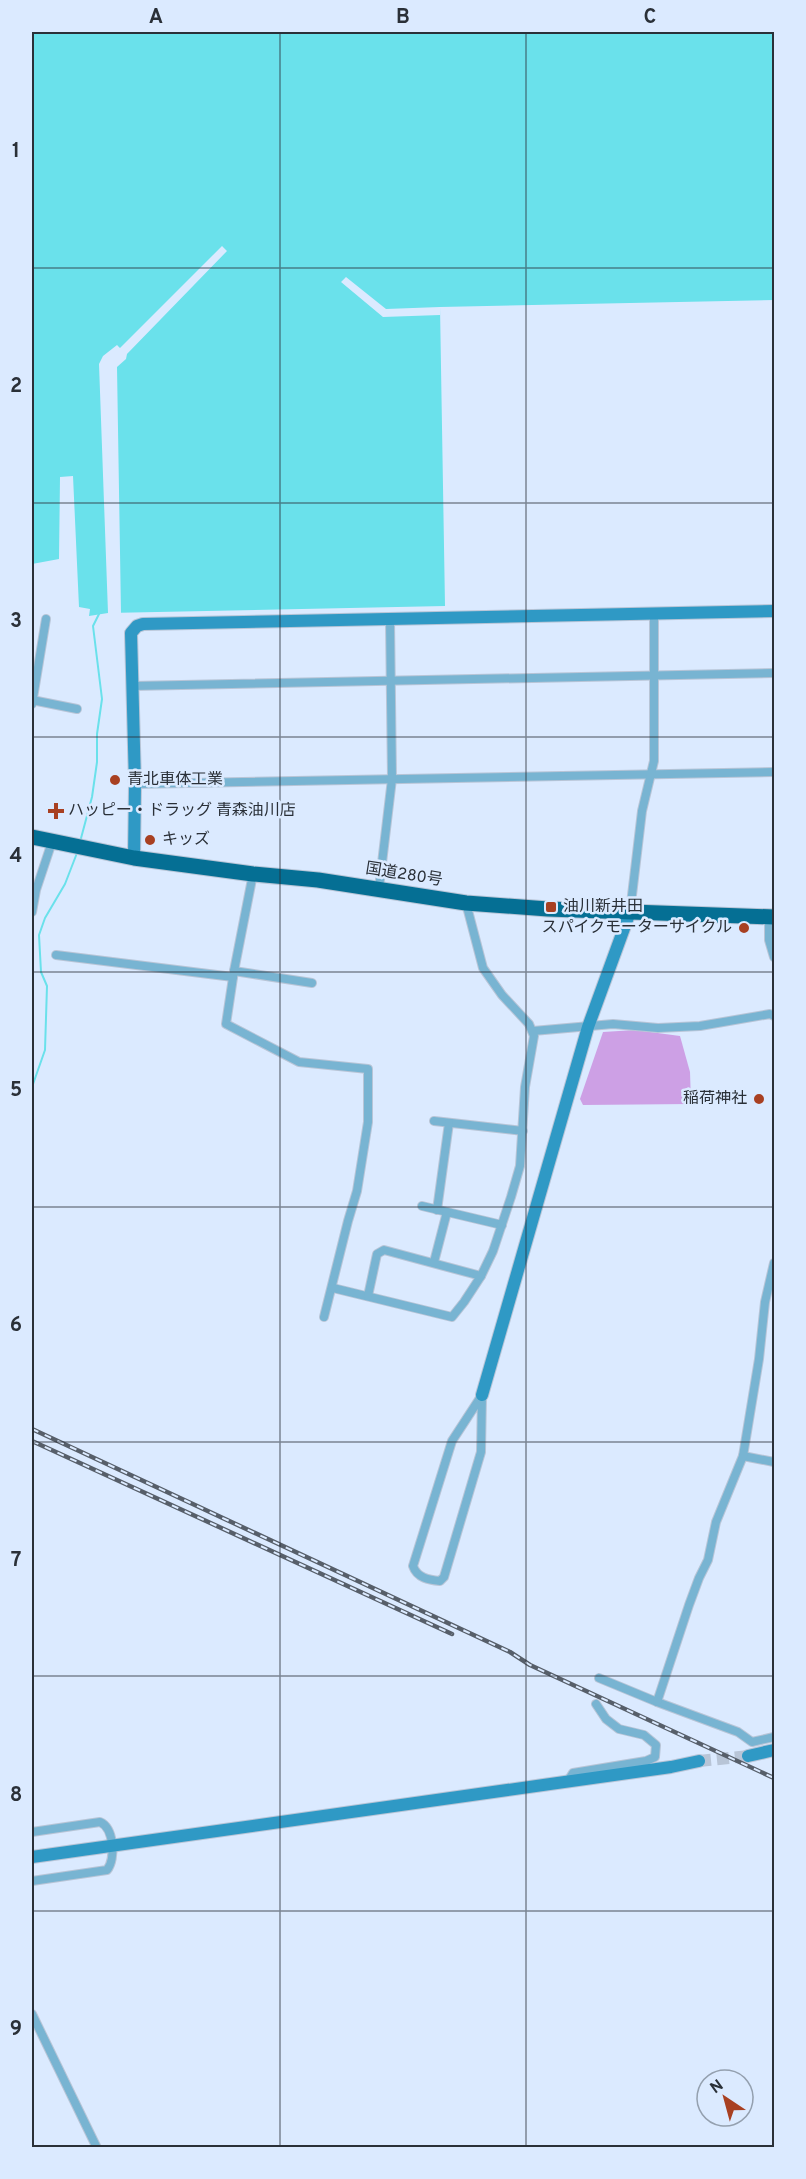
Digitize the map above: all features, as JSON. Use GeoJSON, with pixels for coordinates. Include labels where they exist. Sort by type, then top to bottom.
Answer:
{"type":"FeatureCollection","features":[{"type":"Feature","properties":{"kind":"highway","name":"国道280号"},"geometry":{"type":"LineString","coordinates":[[32,837],[134,858],[379,888],[466,903],[548,909],[772,917]]}},
{"type":"Feature","properties":{"kind":"street"},"geometry":{"type":"LineString","coordinates":[[134,858],[135,784],[131,633],[137,626],[143,624],[774,611]]}},
{"type":"Feature","properties":{"kind":"street"},"geometry":{"type":"LineString","coordinates":[[482,1395],[452,1441],[413,1566],[415,1573],[420,1576],[440,1581],[444,1577],[481,1452],[482,1395],[588,1027],[630,912],[642,812],[654,761],[654,614]]}},
{"type":"Feature","properties":{"kind":"street"},"geometry":{"type":"LineString","coordinates":[[46,619],[32,701],[77,709]]}},
{"type":"Feature","properties":{"kind":"street"},"geometry":{"type":"LineString","coordinates":[[379,888],[392,779],[390,620]]}},
{"type":"Feature","properties":{"kind":"street"},"geometry":{"type":"LineString","coordinates":[[132,686],[774,673]]}},
{"type":"Feature","properties":{"kind":"street"},"geometry":{"type":"LineString","coordinates":[[135,784],[774,772]]}},
{"type":"Feature","properties":{"kind":"street"},"geometry":{"type":"LineString","coordinates":[[32,912],[36,890],[52,842]]}},
{"type":"Feature","properties":{"kind":"street"},"geometry":{"type":"LineString","coordinates":[[253,874],[233,974],[226,1024],[299,1062],[368,1069],[368,1122],[359,1182],[324,1317]]}},
{"type":"Feature","properties":{"kind":"street"},"geometry":{"type":"LineString","coordinates":[[333,1288],[452,1317],[481,1276],[502,1225],[520,1166],[525,1087],[534,1036],[520,1013],[486,974],[466,903]]}},
{"type":"Feature","properties":{"kind":"street"},"geometry":{"type":"LineString","coordinates":[[772,917],[769,940],[774,957]]}},
{"type":"Feature","properties":{"kind":"street"},"geometry":{"type":"LineString","coordinates":[[56,955],[312,983]]}},
{"type":"Feature","properties":{"kind":"street"},"geometry":{"type":"LineString","coordinates":[[533,1031],[613,1024],[658,1028],[700,1026],[770,1014],[774,1016]]}},
{"type":"Feature","properties":{"kind":"street"},"geometry":{"type":"LineString","coordinates":[[434,1121],[523,1131]]}},
{"type":"Feature","properties":{"kind":"street"},"geometry":{"type":"LineString","coordinates":[[434,1262],[442,1211],[449,1122]]}},
{"type":"Feature","properties":{"kind":"street"},"geometry":{"type":"LineString","coordinates":[[422,1206],[502,1225]]}},
{"type":"Feature","properties":{"kind":"street"},"geometry":{"type":"LineString","coordinates":[[368,1296],[377,1254],[384,1250],[481,1276]]}},
{"type":"Feature","properties":{"kind":"street"},"geometry":{"type":"LineString","coordinates":[[657,1702],[689,1605],[708,1560],[716,1522],[743,1456],[759,1359],[765,1302],[774,1263]]}},
{"type":"Feature","properties":{"kind":"street"},"geometry":{"type":"LineString","coordinates":[[743,1456],[774,1462]]}},
{"type":"Feature","properties":{"kind":"street"},"geometry":{"type":"LineString","coordinates":[[599,1678],[738,1732],[752,1742],[774,1737]]}},
{"type":"Feature","properties":{"kind":"street"},"geometry":{"type":"LineString","coordinates":[[568,1781],[573,1773],[646,1761],[655,1756],[656,1745],[644,1735],[619,1729],[606,1719],[596,1704]]}},
{"type":"Feature","properties":{"kind":"street"},"geometry":{"type":"LineString","coordinates":[[748,1756],[774,1750]]}},
{"type":"Feature","properties":{"kind":"street"},"geometry":{"type":"LineString","coordinates":[[32,1857],[671,1767],[699,1761]]}},
{"type":"Feature","properties":{"kind":"street"},"geometry":{"type":"LineString","coordinates":[[32,1832],[100,1822],[106,1824],[109,1830],[112,1865],[107,1870],[32,1881]]}},
{"type":"Feature","properties":{"kind":"street"},"geometry":{"type":"LineString","coordinates":[[32,2014],[97,2148]]}},
{"type":"Feature","properties":{"kind":"shaded area"},"geometry":{"type":"Polygon","coordinates":[[[635,1030],[680,1036],[690,1072],[691,1104],[583,1105],[580,1099],[603,1032],[635,1030]]]}},
{"type":"Feature","properties":{"kind":"water"},"geometry":{"type":"Polygon","coordinates":[[[32,32],[774,32],[774,300],[440,307],[445,606],[108,613],[89,616],[90,609],[79,607],[73,476],[60,477],[59,559],[32,564],[32,32]]]}},
{"type":"Feature","properties":{"kind":"pier"},"geometry":{"type":"Polygon","coordinates":[[[222,246],[227,251],[117,367],[121,613],[108,613],[99,364],[103,356],[117,345],[120,348],[222,246]]]}},
{"type":"Feature","properties":{"kind":"pier"},"geometry":{"type":"Polygon","coordinates":[[[346,277],[386,309],[440,307],[440,315],[383,317],[341,282],[346,277]]]}},
{"type":"Feature","properties":{"kind":"waterway"},"geometry":{"type":"LineString","coordinates":[[80,842],[92,797],[97,762],[97,734],[102,699],[93,626],[99,614]]}},
{"type":"Feature","properties":{"kind":"waterway"},"geometry":{"type":"LineString","coordinates":[[32,1087],[45,1050],[47,986],[41,972],[39,935],[45,918],[65,884],[77,853]]}},
{"type":"Feature","properties":{"kind":"tunnel"},"geometry":{"type":"LineString","coordinates":[[699,1761],[748,1756]]}},
{"type":"Feature","properties":{"kind":"railway"},"geometry":{"type":"LineString","coordinates":[[32,1429],[774,1778]]}},
{"type":"Feature","properties":{"kind":"railway"},"geometry":{"type":"LineString","coordinates":[[32,1441],[452,1634]]}},
{"type":"Feature","properties":{"kind":"place","name":"青北車体工業"},"geometry":{"type":"Point","coordinates":[115,780]}},
{"type":"Feature","properties":{"kind":"place","name":"ハッピー・ドラッグ 青森油川店"},"geometry":{"type":"Point","coordinates":[56,811]}},
{"type":"Feature","properties":{"kind":"place","name":"キッズ"},"geometry":{"type":"Point","coordinates":[150,840]}},
{"type":"Feature","properties":{"kind":"place","name":"油川新井田"},"geometry":{"type":"Point","coordinates":[551,907]}},
{"type":"Feature","properties":{"kind":"place","name":"スパイクモーターサイクル"},"geometry":{"type":"Point","coordinates":[744,928]}},
{"type":"Feature","properties":{"kind":"place","name":"稲荷神社"},"geometry":{"type":"Point","coordinates":[759,1099]}}]}
